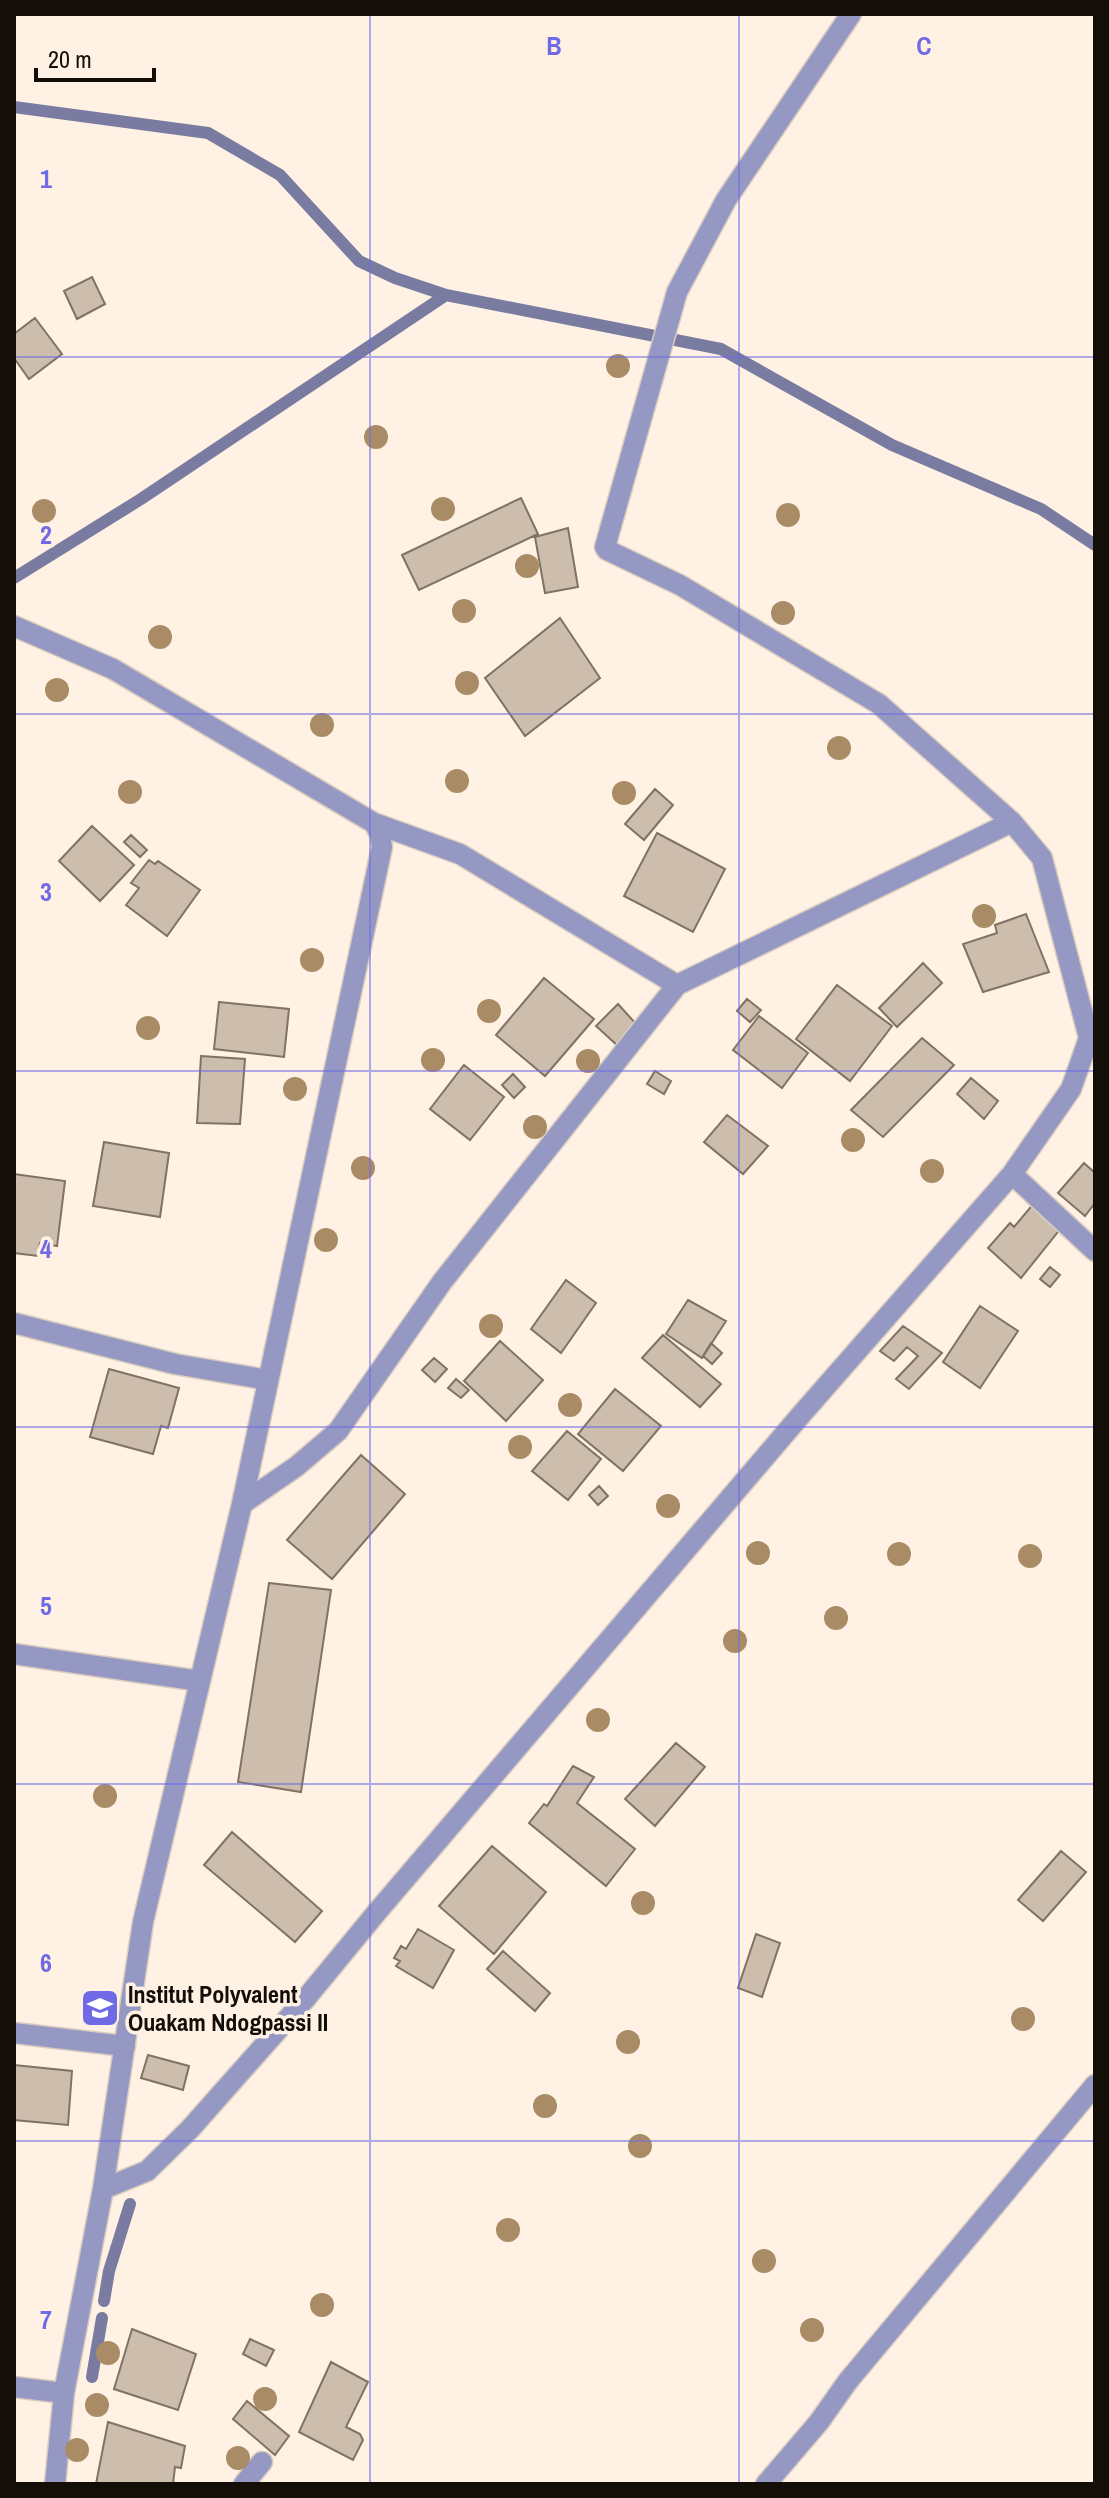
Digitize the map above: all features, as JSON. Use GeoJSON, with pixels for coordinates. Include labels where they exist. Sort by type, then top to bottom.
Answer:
{"type":"FeatureCollection","features":[{"type":"Feature","properties":{"kind":"street"},"geometry":{"type":"LineString","coordinates":[[103,2189],[147,2171],[190,2129],[307,1997],[789,1428],[1012,1174],[1071,1089],[1089,1038],[1042,858],[1012,822],[879,704],[680,585],[605,547],[677,292],[726,200],[851,14]]}},
{"type":"Feature","properties":{"kind":"street"},"geometry":{"type":"LineString","coordinates":[[14,626],[113,669],[374,823],[460,854],[677,985]]}},
{"type":"Feature","properties":{"kind":"street"},"geometry":{"type":"LineString","coordinates":[[242,1504],[297,1466],[338,1431],[442,1282],[677,985],[1012,822]]}},
{"type":"Feature","properties":{"kind":"street"},"geometry":{"type":"LineString","coordinates":[[55,2484],[64,2393],[103,2189],[143,1922],[242,1504],[382,847],[374,823]]}},
{"type":"Feature","properties":{"kind":"street"},"geometry":{"type":"LineString","coordinates":[[1012,1174],[1095,1251]]}},
{"type":"Feature","properties":{"kind":"street"},"geometry":{"type":"LineString","coordinates":[[14,1323],[175,1364],[268,1380]]}},
{"type":"Feature","properties":{"kind":"street"},"geometry":{"type":"LineString","coordinates":[[14,1654],[200,1681]]}},
{"type":"Feature","properties":{"kind":"street"},"geometry":{"type":"LineString","coordinates":[[14,2033],[125,2046]]}},
{"type":"Feature","properties":{"kind":"street"},"geometry":{"type":"LineString","coordinates":[[766,2484],[1095,2085]]}},
{"type":"Feature","properties":{"kind":"street"},"geometry":{"type":"LineString","coordinates":[[14,2387],[64,2393]]}},
{"type":"Feature","properties":{"kind":"street"},"geometry":{"type":"LineString","coordinates":[[244,2484],[262,2462]]}},
{"type":"Feature","properties":{"kind":"building"},"geometry":{"type":"Polygon","coordinates":[[[92,277],[105,304],[77,319],[64,291],[92,277]]]}},
{"type":"Feature","properties":{"kind":"building"},"geometry":{"type":"Polygon","coordinates":[[[35,318],[62,354],[29,379],[14,358],[14,334],[35,318]]]}},
{"type":"Feature","properties":{"kind":"building"},"geometry":{"type":"Polygon","coordinates":[[[521,498],[538,534],[419,590],[402,555],[521,498]]]}},
{"type":"Feature","properties":{"kind":"building"},"geometry":{"type":"Polygon","coordinates":[[[568,528],[578,587],[545,593],[535,537],[568,528]]]}},
{"type":"Feature","properties":{"kind":"building"},"geometry":{"type":"Polygon","coordinates":[[[560,618],[600,678],[525,736],[485,678],[560,618]]]}},
{"type":"Feature","properties":{"kind":"building"},"geometry":{"type":"Polygon","coordinates":[[[655,789],[673,805],[644,840],[625,824],[655,789]]]}},
{"type":"Feature","properties":{"kind":"building"},"geometry":{"type":"Polygon","coordinates":[[[92,826],[134,865],[100,901],[59,861],[92,826]]]}},
{"type":"Feature","properties":{"kind":"building"},"geometry":{"type":"Polygon","coordinates":[[[657,833],[725,869],[693,932],[624,896],[657,833]]]}},
{"type":"Feature","properties":{"kind":"building"},"geometry":{"type":"Polygon","coordinates":[[[131,835],[147,850],[140,857],[124,842],[131,835]]]}},
{"type":"Feature","properties":{"kind":"building"},"geometry":{"type":"Polygon","coordinates":[[[149,860],[155,864],[158,861],[200,890],[167,936],[126,905],[139,888],[131,883],[149,860]]]}},
{"type":"Feature","properties":{"kind":"building"},"geometry":{"type":"Polygon","coordinates":[[[1026,914],[1049,972],[983,992],[963,944],[997,933],[995,925],[1026,914]]]}},
{"type":"Feature","properties":{"kind":"building"},"geometry":{"type":"Polygon","coordinates":[[[923,963],[942,983],[897,1027],[879,1008],[923,963]]]}},
{"type":"Feature","properties":{"kind":"building"},"geometry":{"type":"Polygon","coordinates":[[[544,978],[594,1019],[545,1076],[496,1035],[544,978]]]}},
{"type":"Feature","properties":{"kind":"building"},"geometry":{"type":"Polygon","coordinates":[[[837,985],[892,1026],[850,1081],[796,1039],[837,985]]]}},
{"type":"Feature","properties":{"kind":"building"},"geometry":{"type":"Polygon","coordinates":[[[747,999],[761,1010],[750,1022],[737,1011],[747,999]]]}},
{"type":"Feature","properties":{"kind":"building"},"geometry":{"type":"Polygon","coordinates":[[[219,1002],[289,1009],[284,1057],[214,1049],[219,1002]]]}},
{"type":"Feature","properties":{"kind":"building"},"geometry":{"type":"Polygon","coordinates":[[[618,1004],[637,1025],[618,1046],[596,1026],[618,1004]]]}},
{"type":"Feature","properties":{"kind":"building"},"geometry":{"type":"Polygon","coordinates":[[[759,1016],[808,1053],[782,1088],[733,1050],[759,1016]]]}},
{"type":"Feature","properties":{"kind":"building"},"geometry":{"type":"Polygon","coordinates":[[[922,1038],[954,1065],[883,1137],[851,1110],[922,1038]]]}},
{"type":"Feature","properties":{"kind":"building"},"geometry":{"type":"Polygon","coordinates":[[[201,1056],[245,1059],[240,1124],[197,1123],[201,1056]]]}},
{"type":"Feature","properties":{"kind":"building"},"geometry":{"type":"Polygon","coordinates":[[[464,1065],[504,1097],[470,1140],[430,1109],[464,1065]]]}},
{"type":"Feature","properties":{"kind":"building"},"geometry":{"type":"Polygon","coordinates":[[[655,1071],[671,1081],[664,1094],[647,1084],[655,1071]]]}},
{"type":"Feature","properties":{"kind":"building"},"geometry":{"type":"Polygon","coordinates":[[[513,1074],[525,1087],[514,1098],[502,1085],[513,1074]]]}},
{"type":"Feature","properties":{"kind":"building"},"geometry":{"type":"Polygon","coordinates":[[[971,1078],[998,1101],[984,1119],[957,1094],[971,1078]]]}},
{"type":"Feature","properties":{"kind":"building"},"geometry":{"type":"Polygon","coordinates":[[[727,1115],[768,1146],[743,1174],[704,1142],[727,1115]]]}},
{"type":"Feature","properties":{"kind":"building"},"geometry":{"type":"Polygon","coordinates":[[[104,1142],[169,1153],[160,1217],[93,1206],[104,1142]]]}},
{"type":"Feature","properties":{"kind":"building"},"geometry":{"type":"Polygon","coordinates":[[[1084,1163],[1095,1173],[1095,1203],[1085,1216],[1058,1193],[1084,1163]]]}},
{"type":"Feature","properties":{"kind":"building"},"geometry":{"type":"Polygon","coordinates":[[[14,1174],[65,1181],[57,1246],[40,1243],[38,1256],[14,1253],[14,1174]]]}},
{"type":"Feature","properties":{"kind":"building"},"geometry":{"type":"Polygon","coordinates":[[[1035,1202],[1061,1228],[1021,1278],[988,1248],[1010,1223],[1014,1227],[1035,1202]]]}},
{"type":"Feature","properties":{"kind":"building"},"geometry":{"type":"Polygon","coordinates":[[[1050,1267],[1060,1275],[1050,1287],[1040,1279],[1050,1267]]]}},
{"type":"Feature","properties":{"kind":"building"},"geometry":{"type":"Polygon","coordinates":[[[566,1280],[596,1303],[561,1353],[531,1329],[566,1280]]]}},
{"type":"Feature","properties":{"kind":"building"},"geometry":{"type":"Polygon","coordinates":[[[688,1300],[726,1321],[702,1358],[666,1334],[688,1300]]]}},
{"type":"Feature","properties":{"kind":"building"},"geometry":{"type":"Polygon","coordinates":[[[980,1306],[1018,1331],[980,1388],[943,1362],[980,1306]]]}},
{"type":"Feature","properties":{"kind":"building"},"geometry":{"type":"Polygon","coordinates":[[[903,1326],[942,1353],[909,1389],[896,1379],[918,1356],[907,1347],[894,1361],[880,1351],[903,1326]]]}},
{"type":"Feature","properties":{"kind":"building"},"geometry":{"type":"Polygon","coordinates":[[[663,1335],[721,1384],[700,1407],[642,1358],[663,1335]]]}},
{"type":"Feature","properties":{"kind":"building"},"geometry":{"type":"Polygon","coordinates":[[[500,1341],[543,1380],[506,1421],[464,1381],[500,1341]]]}},
{"type":"Feature","properties":{"kind":"building"},"geometry":{"type":"Polygon","coordinates":[[[711,1343],[722,1353],[712,1364],[703,1356],[711,1343]]]}},
{"type":"Feature","properties":{"kind":"building"},"geometry":{"type":"Polygon","coordinates":[[[434,1358],[447,1369],[435,1382],[422,1370],[434,1358]]]}},
{"type":"Feature","properties":{"kind":"building"},"geometry":{"type":"Polygon","coordinates":[[[109,1369],[179,1388],[168,1428],[161,1426],[153,1454],[90,1437],[109,1369]]]}},
{"type":"Feature","properties":{"kind":"building"},"geometry":{"type":"Polygon","coordinates":[[[456,1379],[469,1390],[461,1398],[448,1388],[456,1379]]]}},
{"type":"Feature","properties":{"kind":"building"},"geometry":{"type":"Polygon","coordinates":[[[615,1389],[661,1426],[623,1471],[578,1434],[615,1389]]]}},
{"type":"Feature","properties":{"kind":"building"},"geometry":{"type":"Polygon","coordinates":[[[567,1431],[601,1459],[568,1500],[532,1471],[567,1431]]]}},
{"type":"Feature","properties":{"kind":"building"},"geometry":{"type":"Polygon","coordinates":[[[361,1455],[405,1494],[332,1579],[287,1540],[361,1455]]]}},
{"type":"Feature","properties":{"kind":"building"},"geometry":{"type":"Polygon","coordinates":[[[599,1486],[608,1496],[598,1505],[589,1495],[599,1486]]]}},
{"type":"Feature","properties":{"kind":"building"},"geometry":{"type":"Polygon","coordinates":[[[269,1583],[331,1590],[301,1792],[238,1782],[269,1583]]]}},
{"type":"Feature","properties":{"kind":"building"},"geometry":{"type":"Polygon","coordinates":[[[676,1743],[705,1767],[655,1826],[625,1799],[676,1743]]]}},
{"type":"Feature","properties":{"kind":"building"},"geometry":{"type":"Polygon","coordinates":[[[573,1766],[594,1777],[577,1803],[635,1849],[606,1886],[529,1823],[544,1804],[547,1806],[573,1766]]]}},
{"type":"Feature","properties":{"kind":"building"},"geometry":{"type":"Polygon","coordinates":[[[232,1832],[322,1911],[295,1942],[204,1865],[232,1832]]]}},
{"type":"Feature","properties":{"kind":"building"},"geometry":{"type":"Polygon","coordinates":[[[492,1846],[546,1892],[494,1954],[439,1906],[492,1846]]]}},
{"type":"Feature","properties":{"kind":"building"},"geometry":{"type":"Polygon","coordinates":[[[1061,1851],[1086,1872],[1043,1921],[1018,1900],[1061,1851]]]}},
{"type":"Feature","properties":{"kind":"building"},"geometry":{"type":"Polygon","coordinates":[[[418,1929],[454,1950],[433,1988],[396,1966],[400,1961],[394,1958],[401,1946],[406,1949],[418,1929]]]}},
{"type":"Feature","properties":{"kind":"building"},"geometry":{"type":"Polygon","coordinates":[[[756,1934],[780,1943],[762,1997],[738,1988],[756,1934]]]}},
{"type":"Feature","properties":{"kind":"building"},"geometry":{"type":"Polygon","coordinates":[[[503,1951],[550,1993],[535,2011],[487,1969],[503,1951]]]}},
{"type":"Feature","properties":{"kind":"building"},"geometry":{"type":"Polygon","coordinates":[[[148,2055],[189,2066],[183,2090],[141,2078],[148,2055]]]}},
{"type":"Feature","properties":{"kind":"building"},"geometry":{"type":"Polygon","coordinates":[[[14,2065],[72,2071],[68,2125],[14,2120],[14,2065]]]}},
{"type":"Feature","properties":{"kind":"building"},"geometry":{"type":"Polygon","coordinates":[[[132,2329],[196,2354],[178,2410],[114,2389],[132,2329]]]}},
{"type":"Feature","properties":{"kind":"building"},"geometry":{"type":"Polygon","coordinates":[[[250,2339],[274,2350],[266,2366],[243,2354],[250,2339]]]}},
{"type":"Feature","properties":{"kind":"building"},"geometry":{"type":"Polygon","coordinates":[[[331,2362],[368,2382],[346,2427],[360,2434],[363,2440],[353,2460],[299,2432],[331,2362]]]}},
{"type":"Feature","properties":{"kind":"building"},"geometry":{"type":"Polygon","coordinates":[[[247,2401],[289,2436],[275,2455],[233,2419],[247,2401]]]}},
{"type":"Feature","properties":{"kind":"building"},"geometry":{"type":"Polygon","coordinates":[[[108,2422],[185,2446],[181,2468],[175,2467],[173,2484],[96,2484],[108,2422]]]}},
{"type":"Feature","properties":{"kind":"waterway"},"geometry":{"type":"LineString","coordinates":[[14,107],[208,133],[280,175],[359,261],[395,278],[446,295],[721,349],[892,445],[1041,509],[1095,545]]}},
{"type":"Feature","properties":{"kind":"waterway"},"geometry":{"type":"LineString","coordinates":[[14,578],[141,499],[446,295]]}},
{"type":"Feature","properties":{"kind":"waterway"},"geometry":{"type":"LineString","coordinates":[[104,2301],[109,2271],[130,2204]]}},
{"type":"Feature","properties":{"kind":"waterway"},"geometry":{"type":"LineString","coordinates":[[92,2377],[102,2318]]}},
{"type":"Feature","properties":{"kind":"place","name":"Institut Polyvalent Ouakam Ndogpassi II"},"geometry":{"type":"Point","coordinates":[100,2008]}}]}
